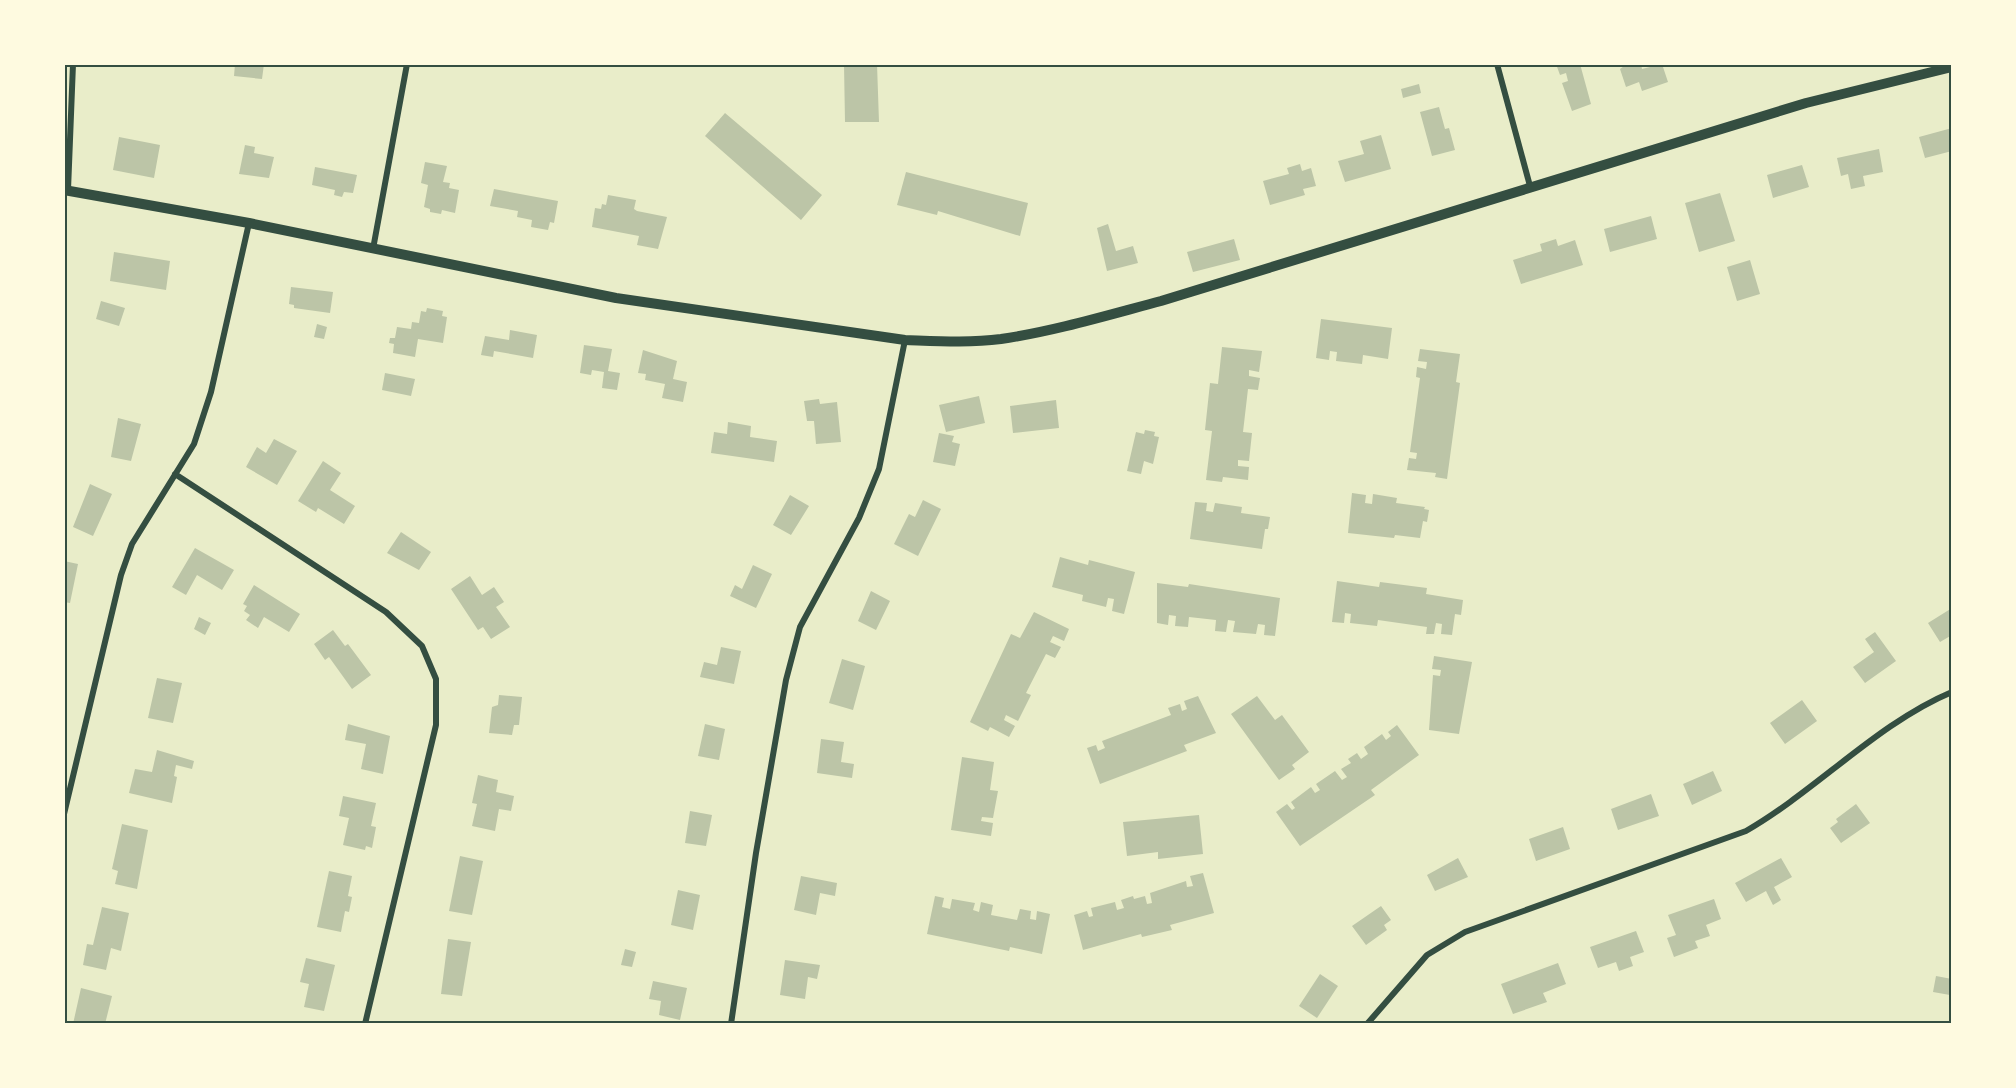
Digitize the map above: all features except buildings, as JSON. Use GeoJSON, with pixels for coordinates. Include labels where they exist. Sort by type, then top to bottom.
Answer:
{"type":"FeatureCollection","features":[{"type":"Feature","properties":{"kind":"street"},"geometry":{"type":"LineString","coordinates":[[73,64],[66,190],[249,223],[616,298],[904,340],[949,342],[999,339],[1062,327],[1161,301],[1806,103],[1952,67]]}},
{"type":"Feature","properties":{"kind":"street"},"geometry":{"type":"LineString","coordinates":[[373,249],[407,64]]}},
{"type":"Feature","properties":{"kind":"street"},"geometry":{"type":"LineString","coordinates":[[1497,64],[1530,186]]}},
{"type":"Feature","properties":{"kind":"street"},"geometry":{"type":"LineString","coordinates":[[64,814],[122,575],[132,544],[194,444],[211,392],[249,223]]}},
{"type":"Feature","properties":{"kind":"street"},"geometry":{"type":"LineString","coordinates":[[731,1023],[756,853],[786,680],[800,627],[858,518],[879,469],[904,340]]}},
{"type":"Feature","properties":{"kind":"street"},"geometry":{"type":"LineString","coordinates":[[175,474],[386,612],[422,646],[436,679],[436,725],[365,1023]]}},
{"type":"Feature","properties":{"kind":"street"},"geometry":{"type":"LineString","coordinates":[[1366,1023],[1427,955],[1465,932],[1746,831],[1782,810],[1920,705],[1952,692]]}}]}
